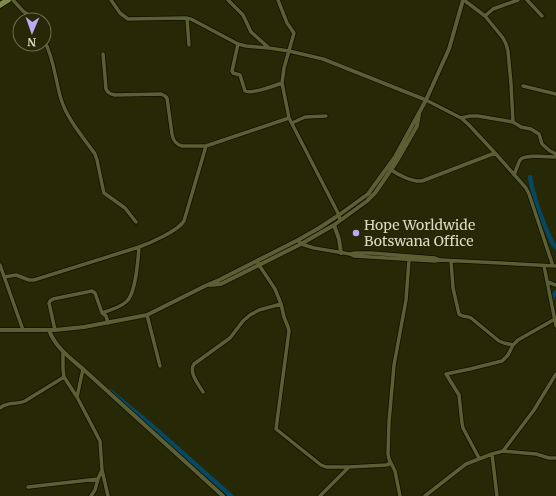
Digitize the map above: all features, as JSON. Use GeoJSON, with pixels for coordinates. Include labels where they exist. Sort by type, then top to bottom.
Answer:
{"type":"FeatureCollection","features":[{"type":"Feature","properties":{"kind":"main road"},"geometry":{"type":"LineString","coordinates":[[0,5],[8,0]]}},
{"type":"Feature","properties":{"kind":"street"},"geometry":{"type":"LineString","coordinates":[[13,0],[24,12]]}},
{"type":"Feature","properties":{"kind":"street"},"geometry":{"type":"LineString","coordinates":[[111,0],[120,13],[128,19],[187,18],[194,20],[238,44],[288,51],[323,59],[426,100],[461,118],[471,127],[526,188],[555,266],[451,261],[435,258],[340,253],[316,249],[301,244],[298,240]]}},
{"type":"Feature","properties":{"kind":"street"},"geometry":{"type":"LineString","coordinates":[[228,0],[243,15],[251,32],[269,48]]}},
{"type":"Feature","properties":{"kind":"street"},"geometry":{"type":"LineString","coordinates":[[278,0],[287,23],[294,33],[288,51],[282,83],[289,118],[340,218]]}},
{"type":"Feature","properties":{"kind":"street"},"geometry":{"type":"LineString","coordinates":[[205,286],[221,284],[301,244],[334,225],[368,194],[390,169],[426,100],[449,49],[464,0],[485,16],[503,38],[508,51],[513,122]]}},
{"type":"Feature","properties":{"kind":"street"},"geometry":{"type":"LineString","coordinates":[[485,16],[493,9],[518,0]]}},
{"type":"Feature","properties":{"kind":"street"},"geometry":{"type":"LineString","coordinates":[[527,0],[542,16]]}},
{"type":"Feature","properties":{"kind":"street"},"geometry":{"type":"LineString","coordinates":[[187,18],[189,45]]}},
{"type":"Feature","properties":{"kind":"street"},"geometry":{"type":"LineString","coordinates":[[238,44],[232,71],[233,73],[240,75],[245,91],[253,92],[282,83]]}},
{"type":"Feature","properties":{"kind":"street"},"geometry":{"type":"LineString","coordinates":[[50,52],[64,107],[95,154],[104,193],[126,208],[136,222]]}},
{"type":"Feature","properties":{"kind":"street"},"geometry":{"type":"LineString","coordinates":[[103,54],[106,89],[108,92],[111,95],[162,94],[165,96],[168,100],[173,140],[182,146],[206,146],[216,144],[289,118]]}},
{"type":"Feature","properties":{"kind":"street"},"geometry":{"type":"LineString","coordinates":[[522,86],[556,94]]}},
{"type":"Feature","properties":{"kind":"street"},"geometry":{"type":"LineString","coordinates":[[292,123],[304,117],[326,116]]}},
{"type":"Feature","properties":{"kind":"street"},"geometry":{"type":"LineString","coordinates":[[461,118],[478,116],[513,122],[521,127],[531,129],[539,134],[542,144],[556,156]]}},
{"type":"Feature","properties":{"kind":"street"},"geometry":{"type":"LineString","coordinates":[[4,277],[16,275],[29,280],[34,280],[139,247],[157,240],[182,224],[206,146]]}},
{"type":"Feature","properties":{"kind":"street"},"geometry":{"type":"LineString","coordinates":[[390,169],[415,181],[422,181],[495,153]]}},
{"type":"Feature","properties":{"kind":"street"},"geometry":{"type":"LineString","coordinates":[[514,175],[520,160],[524,157],[556,156]]}},
{"type":"Feature","properties":{"kind":"street"},"geometry":{"type":"LineString","coordinates":[[0,330],[55,330],[84,327],[147,315],[340,218]]}},
{"type":"Feature","properties":{"kind":"street"},"geometry":{"type":"LineString","coordinates":[[334,225],[339,239],[340,253]]}},
{"type":"Feature","properties":{"kind":"street"},"geometry":{"type":"LineString","coordinates":[[102,313],[116,308],[130,297],[135,280],[139,247]]}},
{"type":"Feature","properties":{"kind":"street"},"geometry":{"type":"LineString","coordinates":[[402,257],[409,260],[441,260]]}},
{"type":"Feature","properties":{"kind":"street"},"geometry":{"type":"LineString","coordinates":[[257,260],[275,289],[289,330],[276,429],[321,465],[326,467],[386,465],[390,462]]}},
{"type":"Feature","properties":{"kind":"street"},"geometry":{"type":"LineString","coordinates":[[400,496],[395,471],[388,454],[389,422],[394,365],[406,300],[409,260]]}},
{"type":"Feature","properties":{"kind":"street"},"geometry":{"type":"LineString","coordinates":[[451,261],[459,314],[471,318],[501,342],[513,345]]}},
{"type":"Feature","properties":{"kind":"street"},"geometry":{"type":"LineString","coordinates":[[0,265],[23,330]]}},
{"type":"Feature","properties":{"kind":"street"},"geometry":{"type":"LineString","coordinates":[[544,266],[556,326]]}},
{"type":"Feature","properties":{"kind":"street"},"geometry":{"type":"LineString","coordinates":[[548,282],[556,285]]}},
{"type":"Feature","properties":{"kind":"street"},"geometry":{"type":"LineString","coordinates":[[55,330],[49,303],[50,301],[53,299],[92,291],[95,293],[102,313],[106,316],[108,323]]}},
{"type":"Feature","properties":{"kind":"street"},"geometry":{"type":"LineString","coordinates":[[203,392],[192,372],[192,367],[194,364],[230,338],[250,315],[259,310],[280,304]]}},
{"type":"Feature","properties":{"kind":"street"},"geometry":{"type":"LineString","coordinates":[[147,315],[160,366]]}},
{"type":"Feature","properties":{"kind":"street"},"geometry":{"type":"LineString","coordinates":[[479,458],[463,428],[459,396],[446,374],[502,361],[518,340],[555,319]]}},
{"type":"Feature","properties":{"kind":"street"},"geometry":{"type":"LineString","coordinates":[[49,330],[53,340],[64,352],[223,496]]}},
{"type":"Feature","properties":{"kind":"street"},"geometry":{"type":"LineString","coordinates":[[64,352],[64,377],[77,397],[100,441],[102,470],[108,496]]}},
{"type":"Feature","properties":{"kind":"street"},"geometry":{"type":"LineString","coordinates":[[77,397],[83,369]]}},
{"type":"Feature","properties":{"kind":"street"},"geometry":{"type":"LineString","coordinates":[[503,451],[534,410],[556,374]]}},
{"type":"Feature","properties":{"kind":"street"},"geometry":{"type":"LineString","coordinates":[[0,408],[6,404],[21,403],[64,377]]}},
{"type":"Feature","properties":{"kind":"street"},"geometry":{"type":"LineString","coordinates":[[425,496],[466,464],[492,454],[503,451],[536,454],[549,458],[556,458]]}},
{"type":"Feature","properties":{"kind":"street"},"geometry":{"type":"LineString","coordinates":[[492,454],[497,496]]}},
{"type":"Feature","properties":{"kind":"street"},"geometry":{"type":"LineString","coordinates":[[320,496],[349,467]]}},
{"type":"Feature","properties":{"kind":"street"},"geometry":{"type":"LineString","coordinates":[[91,496],[95,490],[102,470]]}},
{"type":"Feature","properties":{"kind":"street"},"geometry":{"type":"LineString","coordinates":[[28,488],[98,479]]}},
{"type":"Feature","properties":{"kind":"waterway"},"geometry":{"type":"LineString","coordinates":[[530,177],[539,212],[553,244],[556,247]]}},
{"type":"Feature","properties":{"kind":"waterway"},"geometry":{"type":"LineString","coordinates":[[551,303],[556,292]]}},
{"type":"Feature","properties":{"kind":"waterway"},"geometry":{"type":"LineString","coordinates":[[110,391],[231,496]]}},
{"type":"Feature","properties":{"kind":"place","name":"Hope Worldwide Botswana Office"},"geometry":{"type":"Point","coordinates":[356,233]}}]}
